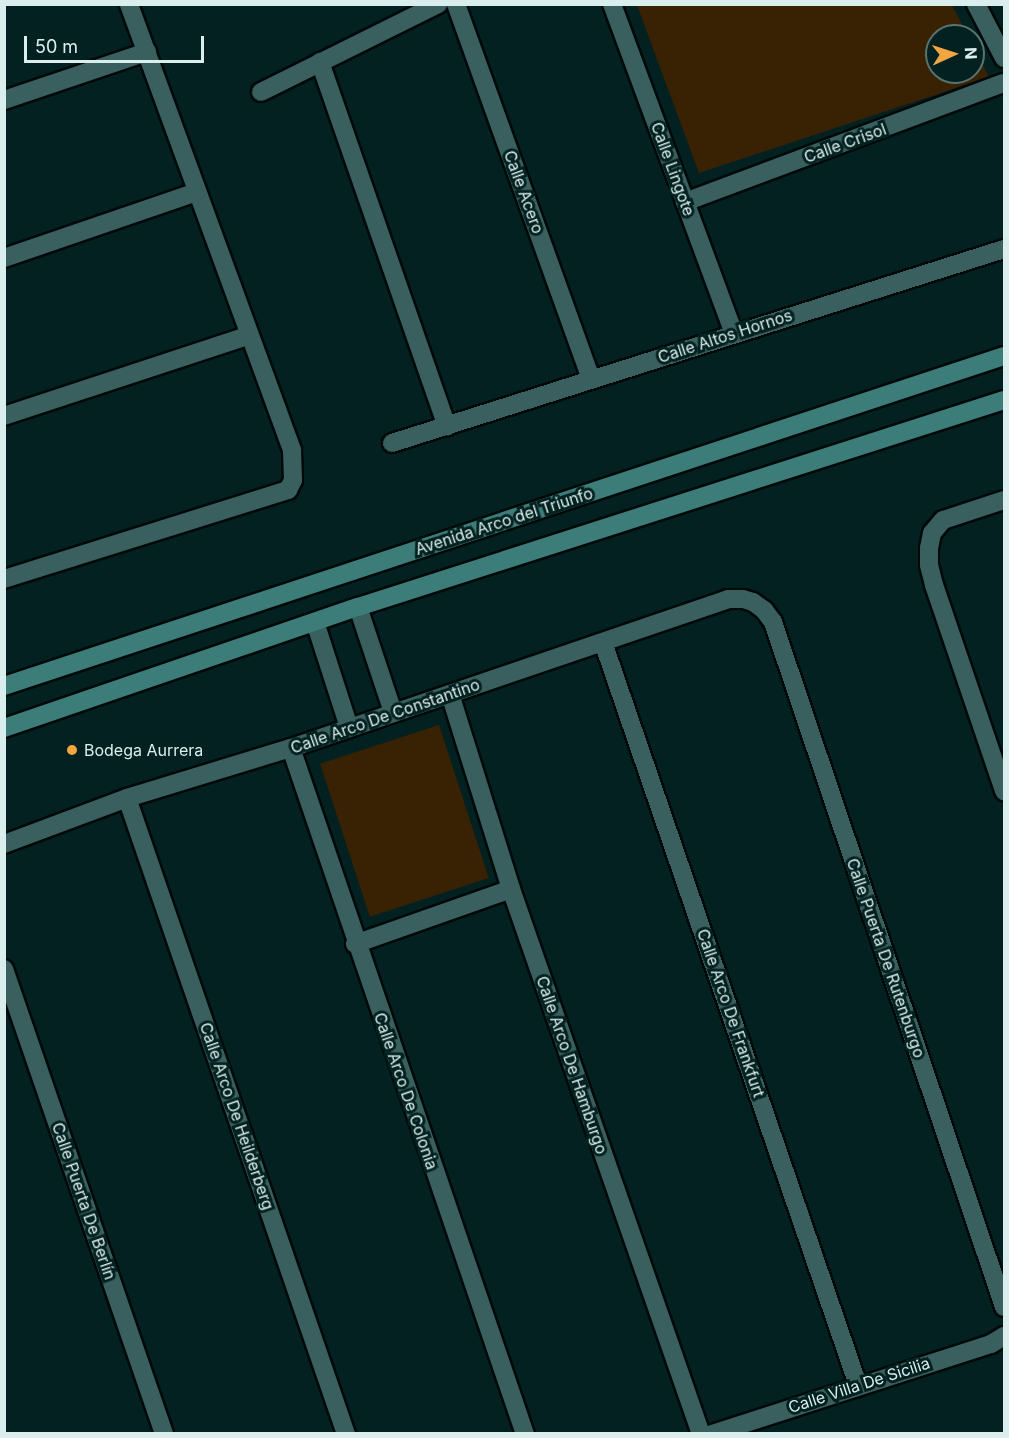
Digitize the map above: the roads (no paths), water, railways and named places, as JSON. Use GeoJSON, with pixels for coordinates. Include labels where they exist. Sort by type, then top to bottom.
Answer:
{"type":"FeatureCollection","features":[{"type":"Feature","properties":{"kind":"street"},"geometry":{"type":"LineString","coordinates":[[4,579],[288,490],[295,474],[292,450],[248,336],[129,4]]}},
{"type":"Feature","properties":{"kind":"street"},"geometry":{"type":"LineString","coordinates":[[261,92],[438,4]]}},
{"type":"Feature","properties":{"kind":"street","name":"Calle Acero"},"geometry":{"type":"LineString","coordinates":[[456,4],[591,379]]}},
{"type":"Feature","properties":{"kind":"street","name":"Calle Lingote"},"geometry":{"type":"LineString","coordinates":[[612,4],[734,333]]}},
{"type":"Feature","properties":{"kind":"street"},"geometry":{"type":"LineString","coordinates":[[984,7],[1004,55]]}},
{"type":"Feature","properties":{"kind":"street"},"geometry":{"type":"LineString","coordinates":[[4,100],[147,52]]}},
{"type":"Feature","properties":{"kind":"street"},"geometry":{"type":"LineString","coordinates":[[320,62],[447,427]]}},
{"type":"Feature","properties":{"kind":"street","name":"Calle Crisol"},"geometry":{"type":"LineString","coordinates":[[685,202],[1005,83]]}},
{"type":"Feature","properties":{"kind":"street"},"geometry":{"type":"LineString","coordinates":[[4,258],[197,192]]}},
{"type":"Feature","properties":{"kind":"street","name":"Calle Altos Hornos"},"geometry":{"type":"LineString","coordinates":[[392,443],[1005,249]]}},
{"type":"Feature","properties":{"kind":"street"},"geometry":{"type":"LineString","coordinates":[[4,416],[248,336]]}},
{"type":"Feature","properties":{"kind":"street","name":"Avenida Arco del Triunfo"},"geometry":{"type":"LineString","coordinates":[[4,686],[1005,356]]}},
{"type":"Feature","properties":{"kind":"street"},"geometry":{"type":"LineString","coordinates":[[4,728],[358,607],[1005,400]]}},
{"type":"Feature","properties":{"kind":"street"},"geometry":{"type":"LineString","coordinates":[[1005,500],[943,520],[932,533],[929,565],[1005,791]]}},
{"type":"Feature","properties":{"kind":"street","name":"Calle Arco De Constantino"},"geometry":{"type":"LineString","coordinates":[[4,844],[127,798],[291,748],[349,726],[728,599],[743,599],[764,610]]}},
{"type":"Feature","properties":{"kind":"street"},"geometry":{"type":"LineString","coordinates":[[358,607],[393,712]]}},
{"type":"Feature","properties":{"kind":"street","name":"Calle Puerta De Rutenburgo"},"geometry":{"type":"LineString","coordinates":[[764,610],[773,622],[1005,1307]]}},
{"type":"Feature","properties":{"kind":"street"},"geometry":{"type":"LineString","coordinates":[[315,622],[349,726]]}},
{"type":"Feature","properties":{"kind":"street","name":"Calle Arco De Frankfurt"},"geometry":{"type":"LineString","coordinates":[[603,642],[858,1385]]}},
{"type":"Feature","properties":{"kind":"street","name":"Calle Arco De Hamburgo"},"geometry":{"type":"LineString","coordinates":[[450,694],[511,889],[701,1434]]}},
{"type":"Feature","properties":{"kind":"street","name":"Calle Arco De Colonia"},"geometry":{"type":"LineString","coordinates":[[291,748],[355,944],[525,1434]]}},
{"type":"Feature","properties":{"kind":"street","name":"Calle Arco De Heilderberg"},"geometry":{"type":"LineString","coordinates":[[127,798],[346,1434]]}},
{"type":"Feature","properties":{"kind":"street"},"geometry":{"type":"LineString","coordinates":[[355,944],[511,889]]}},
{"type":"Feature","properties":{"kind":"street","name":"Calle Puerta De Berlín"},"geometry":{"type":"LineString","coordinates":[[4,969],[164,1434]]}},
{"type":"Feature","properties":{"kind":"street","name":"Calle Villa De Sicilia"},"geometry":{"type":"LineString","coordinates":[[712,1434],[858,1385],[991,1344],[1005,1336]]}},
{"type":"Feature","properties":{"kind":"place","name":"Bodega Aurrera"},"geometry":{"type":"Point","coordinates":[72,750]}}]}
